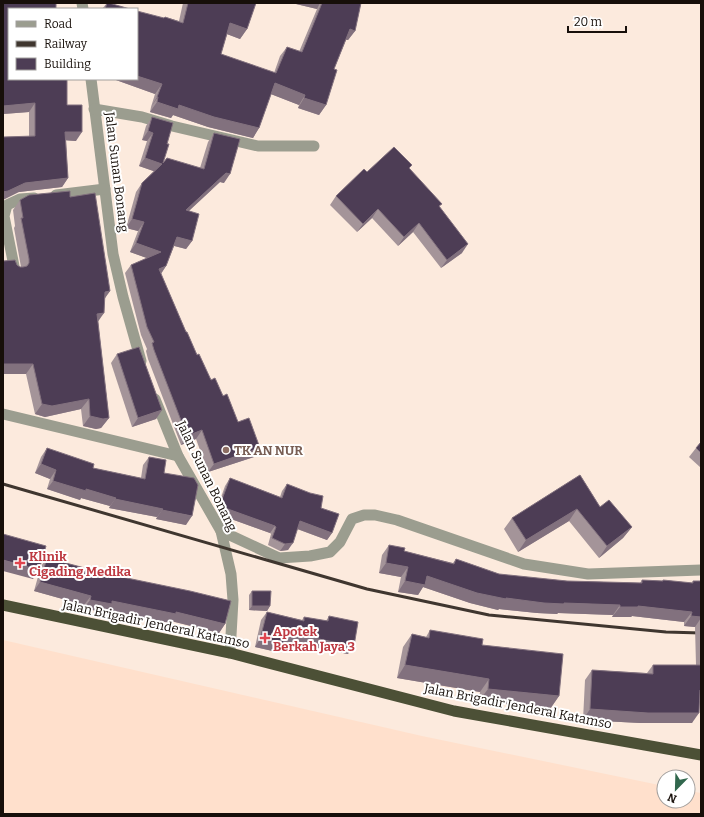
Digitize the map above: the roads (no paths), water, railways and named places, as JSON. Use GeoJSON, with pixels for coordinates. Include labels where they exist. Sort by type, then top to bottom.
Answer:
{"type":"FeatureCollection","features":[{"type":"Feature","properties":{"kind":"highway","name":"Jalan Brigadir Jenderal Katamso"},"geometry":{"type":"LineString","coordinates":[[3,604],[230,653],[454,711],[701,755]]}},
{"type":"Feature","properties":{"kind":"street","name":"Jalan Sunan Bonang"},"geometry":{"type":"LineString","coordinates":[[91,80],[113,254],[123,297],[144,369]]}},
{"type":"Feature","properties":{"kind":"street"},"geometry":{"type":"LineString","coordinates":[[94,109],[142,117],[172,126],[258,146],[314,146]]}},
{"type":"Feature","properties":{"kind":"street"},"geometry":{"type":"LineString","coordinates":[[15,271],[4,216],[7,205],[20,200],[104,189]]}},
{"type":"Feature","properties":{"kind":"street","name":"Jalan Sunan Bonang"},"geometry":{"type":"LineString","coordinates":[[152,391],[178,456],[221,531],[231,574],[233,600],[230,653]]}},
{"type":"Feature","properties":{"kind":"street"},"geometry":{"type":"LineString","coordinates":[[3,414],[178,456]]}},
{"type":"Feature","properties":{"kind":"street"},"geometry":{"type":"LineString","coordinates":[[221,531],[279,558],[310,556],[330,552],[340,542],[352,519],[364,515],[375,515],[397,520],[524,564],[588,574],[701,570]]}},
{"type":"Feature","properties":{"kind":"railway"},"geometry":{"type":"LineString","coordinates":[[3,484],[367,589],[489,615],[666,632],[701,633]]}},
{"type":"Feature","properties":{"kind":"place","name":"TK AN NUR"},"geometry":{"type":"Point","coordinates":[226,450]}},
{"type":"Feature","properties":{"kind":"place","name":"Klinik Cigading Medika"},"geometry":{"type":"Point","coordinates":[20,563]}},
{"type":"Feature","properties":{"kind":"place","name":"Apotek Berkah Jaya 3"},"geometry":{"type":"Point","coordinates":[265,638]}}]}
